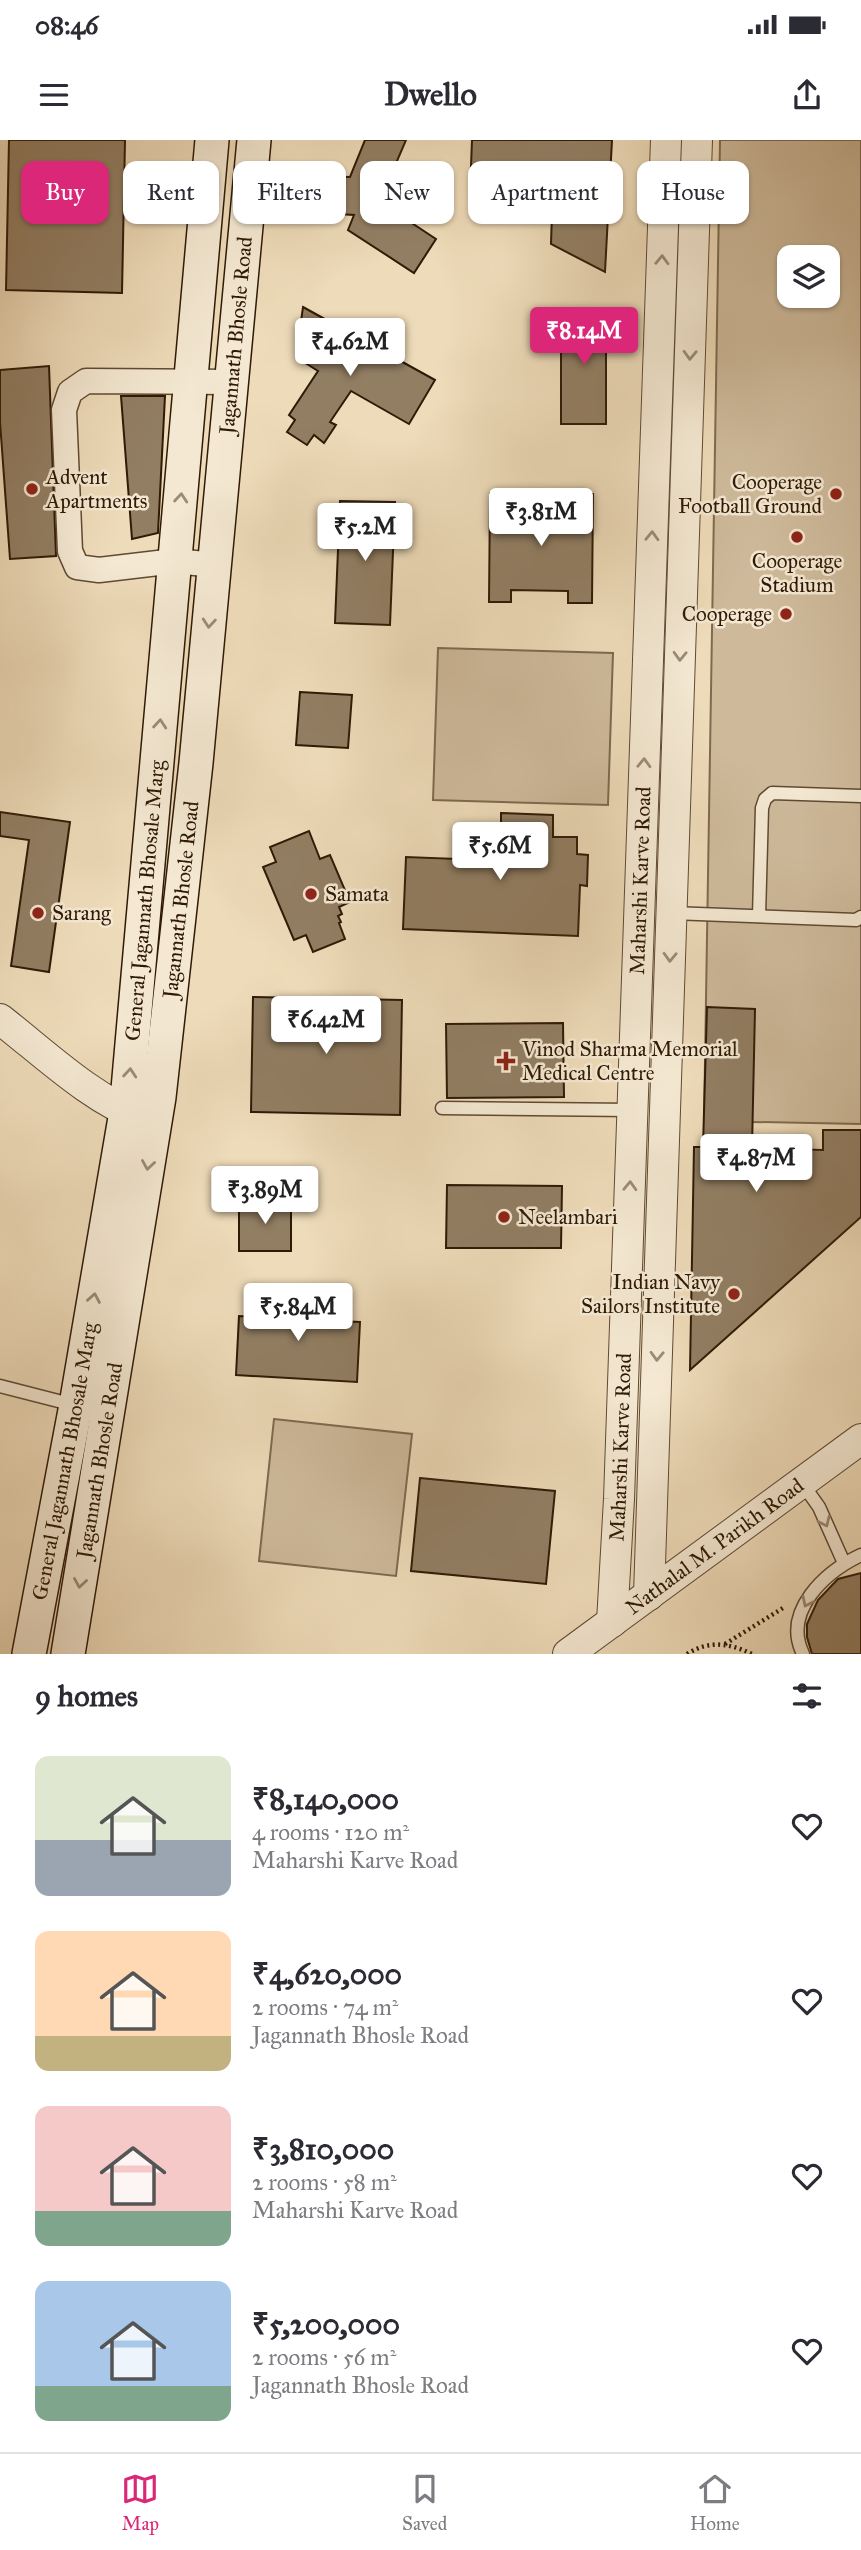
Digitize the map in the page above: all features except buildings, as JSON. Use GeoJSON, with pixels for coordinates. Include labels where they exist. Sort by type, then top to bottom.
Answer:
{"type":"FeatureCollection","features":[{"type":"Feature","properties":{"kind":"main road","name":"General Jagannath Bhosale Marg"},"geometry":{"type":"LineString","coordinates":[[29,1654],[76,1405],[141,1117],[175,561],[212,140]]}},
{"type":"Feature","properties":{"kind":"main road","name":"Jagannath Bhosle Road"},"geometry":{"type":"LineString","coordinates":[[68,1654],[141,1117],[195,776],[254,140]]}},
{"type":"Feature","properties":{"kind":"street","name":"Maharshi Karve Road"},"geometry":{"type":"LineString","coordinates":[[612,1622],[619,1499],[666,140]]}},
{"type":"Feature","properties":{"kind":"street","name":"Maharshi Karve Road"},"geometry":{"type":"LineString","coordinates":[[649,1595],[697,140]]}},
{"type":"Feature","properties":{"kind":"street"},"geometry":{"type":"LineString","coordinates":[[215,565],[175,561],[99,570],[77,567],[70,551],[64,410],[70,392],[86,381],[232,382]]}},
{"type":"Feature","properties":{"kind":"street"},"geometry":{"type":"LineString","coordinates":[[0,1019],[81,1083],[141,1117]]}},
{"type":"Feature","properties":{"kind":"street","name":"Nathalal M. Parikh Road"},"geometry":{"type":"LineString","coordinates":[[568,1654],[861,1439]]}},
{"type":"Feature","properties":{"kind":"lane"},"geometry":{"type":"LineString","coordinates":[[759,916],[762,808],[765,799],[772,793],[861,796]]}},
{"type":"Feature","properties":{"kind":"lane"},"geometry":{"type":"LineString","coordinates":[[671,912],[856,920],[861,917]]}},
{"type":"Feature","properties":{"kind":"lane"},"geometry":{"type":"LineString","coordinates":[[442,1108],[632,1110]]}},
{"type":"Feature","properties":{"kind":"lane"},"geometry":{"type":"LineString","coordinates":[[0,1386],[76,1405]]}},
{"type":"Feature","properties":{"kind":"lane"},"geometry":{"type":"LineString","coordinates":[[802,1483],[819,1507],[844,1563]]}},
{"type":"Feature","properties":{"kind":"lane"},"geometry":{"type":"LineString","coordinates":[[803,1654],[796,1624],[811,1592],[844,1563],[861,1555]]}},
{"type":"Feature","properties":{"kind":"path"},"geometry":{"type":"LineString","coordinates":[[725,1644],[811,1592]]}},
{"type":"Feature","properties":{"kind":"path"},"geometry":{"type":"LineString","coordinates":[[687,1654],[706,1644],[725,1644],[752,1654]]}},
{"type":"Feature","properties":{"kind":"shaded area","name":"Cooperage"},"geometry":{"type":"Polygon","coordinates":[[[720,140],[861,140],[861,1124],[704,1121],[719,224],[749,224],[749,161],[720,161],[720,140]]]}},
{"type":"Feature","properties":{"kind":"shaded area"},"geometry":{"type":"Polygon","coordinates":[[[438,648],[613,653],[608,805],[433,800],[438,648]]]}},
{"type":"Feature","properties":{"kind":"shaded area"},"geometry":{"type":"Polygon","coordinates":[[[274,1419],[412,1434],[396,1576],[259,1561],[274,1419]]]}},
{"type":"Feature","properties":{"kind":"place","name":"Advent Apartments"},"geometry":{"type":"Point","coordinates":[32,489]}},
{"type":"Feature","properties":{"kind":"place","name":"Cooperage Football Ground"},"geometry":{"type":"Point","coordinates":[836,494]}},
{"type":"Feature","properties":{"kind":"place","name":"Cooperage Stadium"},"geometry":{"type":"Point","coordinates":[797,537]}},
{"type":"Feature","properties":{"kind":"place","name":"Cooperage"},"geometry":{"type":"Point","coordinates":[786,614]}},
{"type":"Feature","properties":{"kind":"place","name":"Samata"},"geometry":{"type":"Point","coordinates":[311,894]}},
{"type":"Feature","properties":{"kind":"place","name":"Sarang"},"geometry":{"type":"Point","coordinates":[38,913]}},
{"type":"Feature","properties":{"kind":"place","name":"Vinod Sharma Memorial Medical Centre"},"geometry":{"type":"Point","coordinates":[506,1061]}},
{"type":"Feature","properties":{"kind":"place","name":"Neelambari"},"geometry":{"type":"Point","coordinates":[504,1217]}},
{"type":"Feature","properties":{"kind":"place","name":"Indian Navy Sailors Institute"},"geometry":{"type":"Point","coordinates":[734,1294]}}]}
